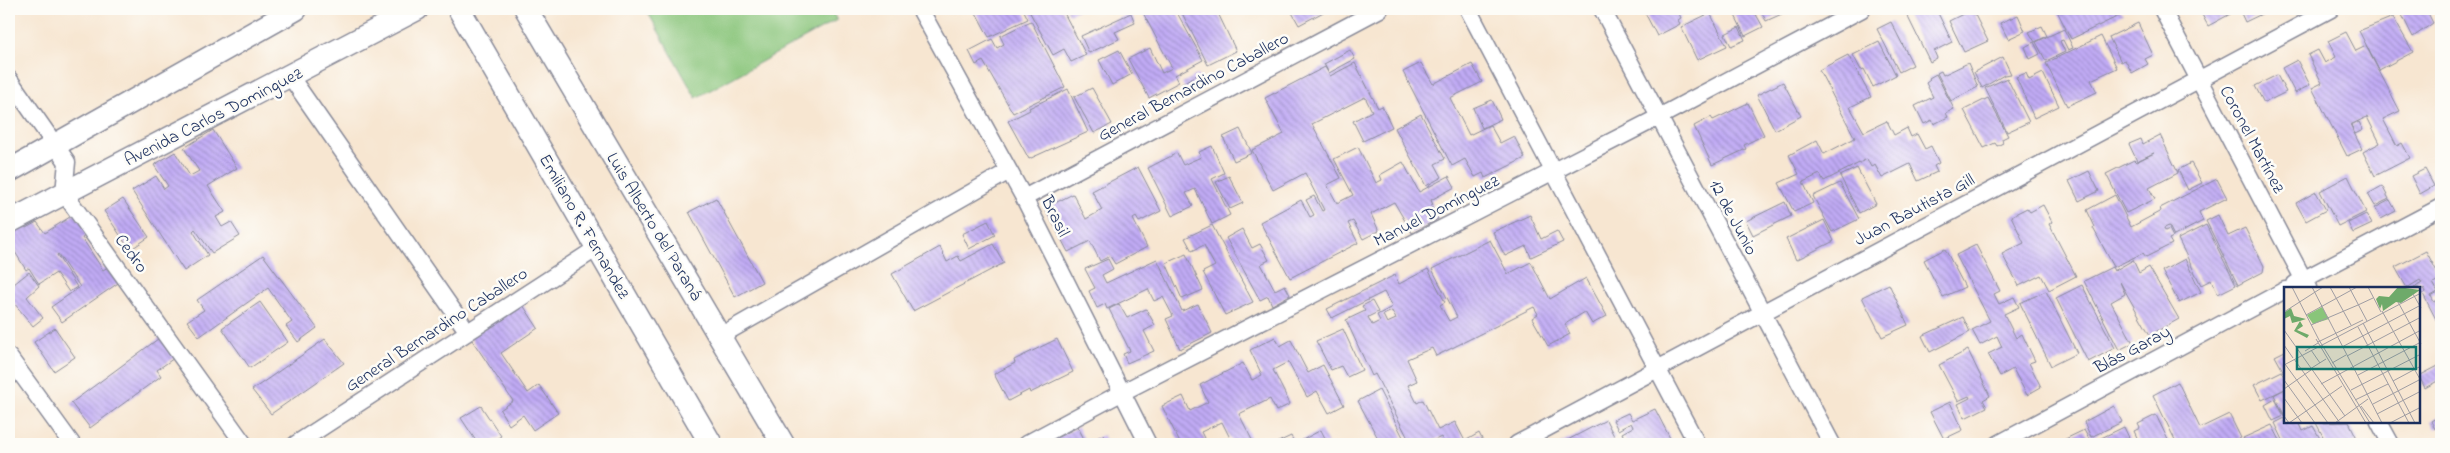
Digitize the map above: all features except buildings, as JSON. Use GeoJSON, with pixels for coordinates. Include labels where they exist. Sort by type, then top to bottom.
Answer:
{"type":"FeatureCollection","features":[{"type":"Feature","properties":{"kind":"main road"},"geometry":{"type":"LineString","coordinates":[[9,171],[296,9]]}},
{"type":"Feature","properties":{"kind":"main road","name":"Avenida Carlos Dominguez"},"geometry":{"type":"LineString","coordinates":[[9,222],[417,9]]}},
{"type":"Feature","properties":{"kind":"main road","name":"Emiliano R. Fernandez"},"geometry":{"type":"LineString","coordinates":[[459,9],[710,444]]}},
{"type":"Feature","properties":{"kind":"main road","name":"Luis Alberto del Paraná"},"geometry":{"type":"LineString","coordinates":[[526,9],[783,444]]}},
{"type":"Feature","properties":{"kind":"street","name":"Brasil"},"geometry":{"type":"LineString","coordinates":[[920,9],[1024,198],[1148,444]]}},
{"type":"Feature","properties":{"kind":"street","name":"General Bernardino Caballero"},"geometry":{"type":"LineString","coordinates":[[1024,198],[1380,9]]}},
{"type":"Feature","properties":{"kind":"street"},"geometry":{"type":"LineString","coordinates":[[1468,9],[1697,444]]}},
{"type":"Feature","properties":{"kind":"street","name":"12 de Junio"},"geometry":{"type":"LineString","coordinates":[[1602,9],[1832,444]]}},
{"type":"Feature","properties":{"kind":"street","name":"Manuel Domínguez"},"geometry":{"type":"LineString","coordinates":[[1026,444],[1659,117],[1862,9]]}},
{"type":"Feature","properties":{"kind":"street","name":"Coronel Martínez"},"geometry":{"type":"LineString","coordinates":[[2162,9],[2306,284]]}},
{"type":"Feature","properties":{"kind":"street","name":"Juan Bautista Gill"},"geometry":{"type":"LineString","coordinates":[[1517,444],[1659,370],[2331,9]]}},
{"type":"Feature","properties":{"kind":"street"},"geometry":{"type":"LineString","coordinates":[[290,76],[468,332]]}},
{"type":"Feature","properties":{"kind":"street"},"geometry":{"type":"LineString","coordinates":[[9,79],[66,162],[64,193]]}},
{"type":"Feature","properties":{"kind":"street"},"geometry":{"type":"LineString","coordinates":[[720,336],[1009,170]]}},
{"type":"Feature","properties":{"kind":"street","name":"Cedro"},"geometry":{"type":"LineString","coordinates":[[64,193],[244,444]]}},
{"type":"Feature","properties":{"kind":"street"},"geometry":{"type":"LineString","coordinates":[[2293,287],[2306,284],[2441,206]]}},
{"type":"Feature","properties":{"kind":"street","name":"General Bernardino Caballero"},"geometry":{"type":"LineString","coordinates":[[296,444],[597,248]]}},
{"type":"Feature","properties":{"kind":"street","name":"Blás Garay"},"geometry":{"type":"LineString","coordinates":[[1998,444],[2284,291]]}},
{"type":"Feature","properties":{"kind":"street"},"geometry":{"type":"LineString","coordinates":[[9,357],[72,444]]}},
{"type":"Feature","properties":{"kind":"street"},"geometry":{"type":"LineString","coordinates":[[2380,423],[2391,444]]}},
{"type":"Feature","properties":{"kind":"green space"},"geometry":{"type":"Polygon","coordinates":[[[646,9],[830,9],[837,20],[696,98],[646,9]]]}}]}
